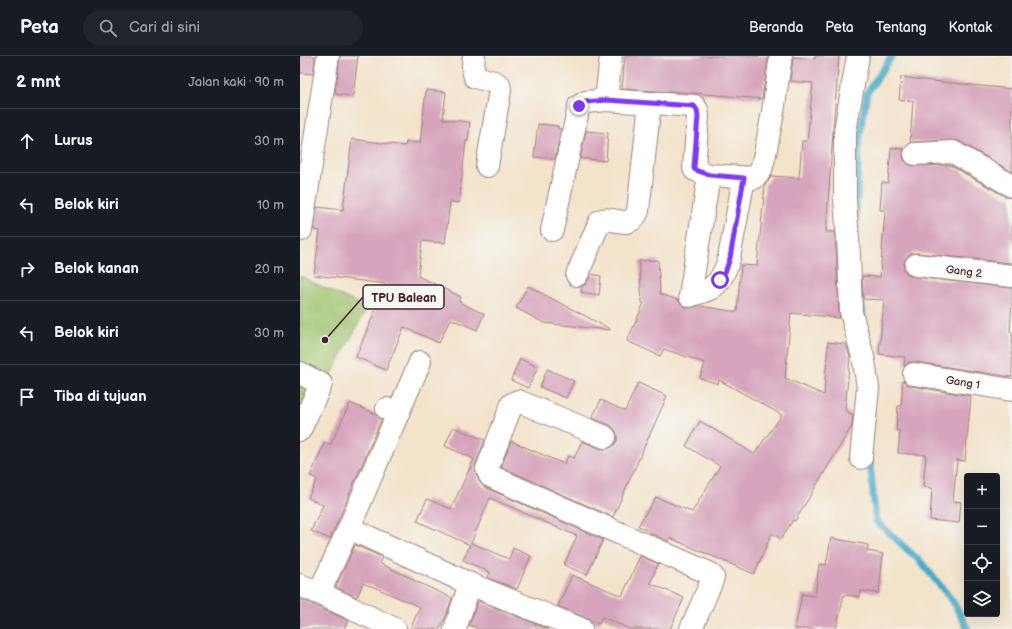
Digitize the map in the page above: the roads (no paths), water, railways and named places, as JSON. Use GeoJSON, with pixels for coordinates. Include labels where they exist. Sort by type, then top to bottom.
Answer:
{"type":"FeatureCollection","features":[{"type":"Feature","properties":{"kind":"street"},"geometry":{"type":"LineString","coordinates":[[302,230],[328,56]]}},
{"type":"Feature","properties":{"kind":"street"},"geometry":{"type":"LineString","coordinates":[[474,56],[473,67],[475,78],[494,82],[499,85],[500,90],[487,166]]}},
{"type":"Feature","properties":{"kind":"street"},"geometry":{"type":"LineString","coordinates":[[606,100],[611,56]]}},
{"type":"Feature","properties":{"kind":"street"},"geometry":{"type":"LineString","coordinates":[[552,230],[579,106],[586,102],[606,100],[694,106],[697,110],[698,116],[695,170],[710,175],[754,178],[761,170],[765,154],[781,56]]}},
{"type":"Feature","properties":{"kind":"street"},"geometry":{"type":"LineString","coordinates":[[858,56],[845,131],[845,198],[851,312],[864,361],[868,388],[861,458]]}},
{"type":"Feature","properties":{"kind":"street"},"geometry":{"type":"LineString","coordinates":[[577,275],[600,221],[606,220],[627,222],[636,216],[638,211],[650,103]]}},
{"type":"Feature","properties":{"kind":"street"},"geometry":{"type":"LineString","coordinates":[[915,154],[953,152],[1012,186]]}},
{"type":"Feature","properties":{"kind":"street"},"geometry":{"type":"LineString","coordinates":[[710,175],[690,296],[711,289],[720,280],[726,270],[730,258],[744,178]]}},
{"type":"Feature","properties":{"kind":"street","name":"Gang 2"},"geometry":{"type":"LineString","coordinates":[[916,266],[1012,276]]}},
{"type":"Feature","properties":{"kind":"street"},"geometry":{"type":"LineString","coordinates":[[395,629],[310,589],[349,528],[393,411],[420,362]]}},
{"type":"Feature","properties":{"kind":"street"},"geometry":{"type":"LineString","coordinates":[[300,373],[322,384],[300,430]]}},
{"type":"Feature","properties":{"kind":"street","name":"Gang 1"},"geometry":{"type":"LineString","coordinates":[[914,374],[1012,390]]}},
{"type":"Feature","properties":{"kind":"street"},"geometry":{"type":"LineString","coordinates":[[605,437],[518,401],[512,404],[487,469],[490,476],[710,572],[713,577],[711,583],[691,629]]}},
{"type":"Feature","properties":{"kind":"street"},"geometry":{"type":"LineString","coordinates":[[349,528],[470,584],[581,629]]}},
{"type":"Feature","properties":{"kind":"street"},"geometry":{"type":"LineString","coordinates":[[455,629],[470,584]]}},
{"type":"Feature","properties":{"kind":"waterway"},"geometry":{"type":"LineString","coordinates":[[856,217],[859,139],[867,93],[892,56]]}},
{"type":"Feature","properties":{"kind":"waterway"},"geometry":{"type":"LineString","coordinates":[[861,297],[863,321]]}},
{"type":"Feature","properties":{"kind":"waterway"},"geometry":{"type":"LineString","coordinates":[[869,454],[876,521],[920,561],[952,600],[968,629]]}},
{"type":"Feature","properties":{"kind":"place","name":"TPU Balean"},"geometry":{"type":"Point","coordinates":[325,340]}}]}
